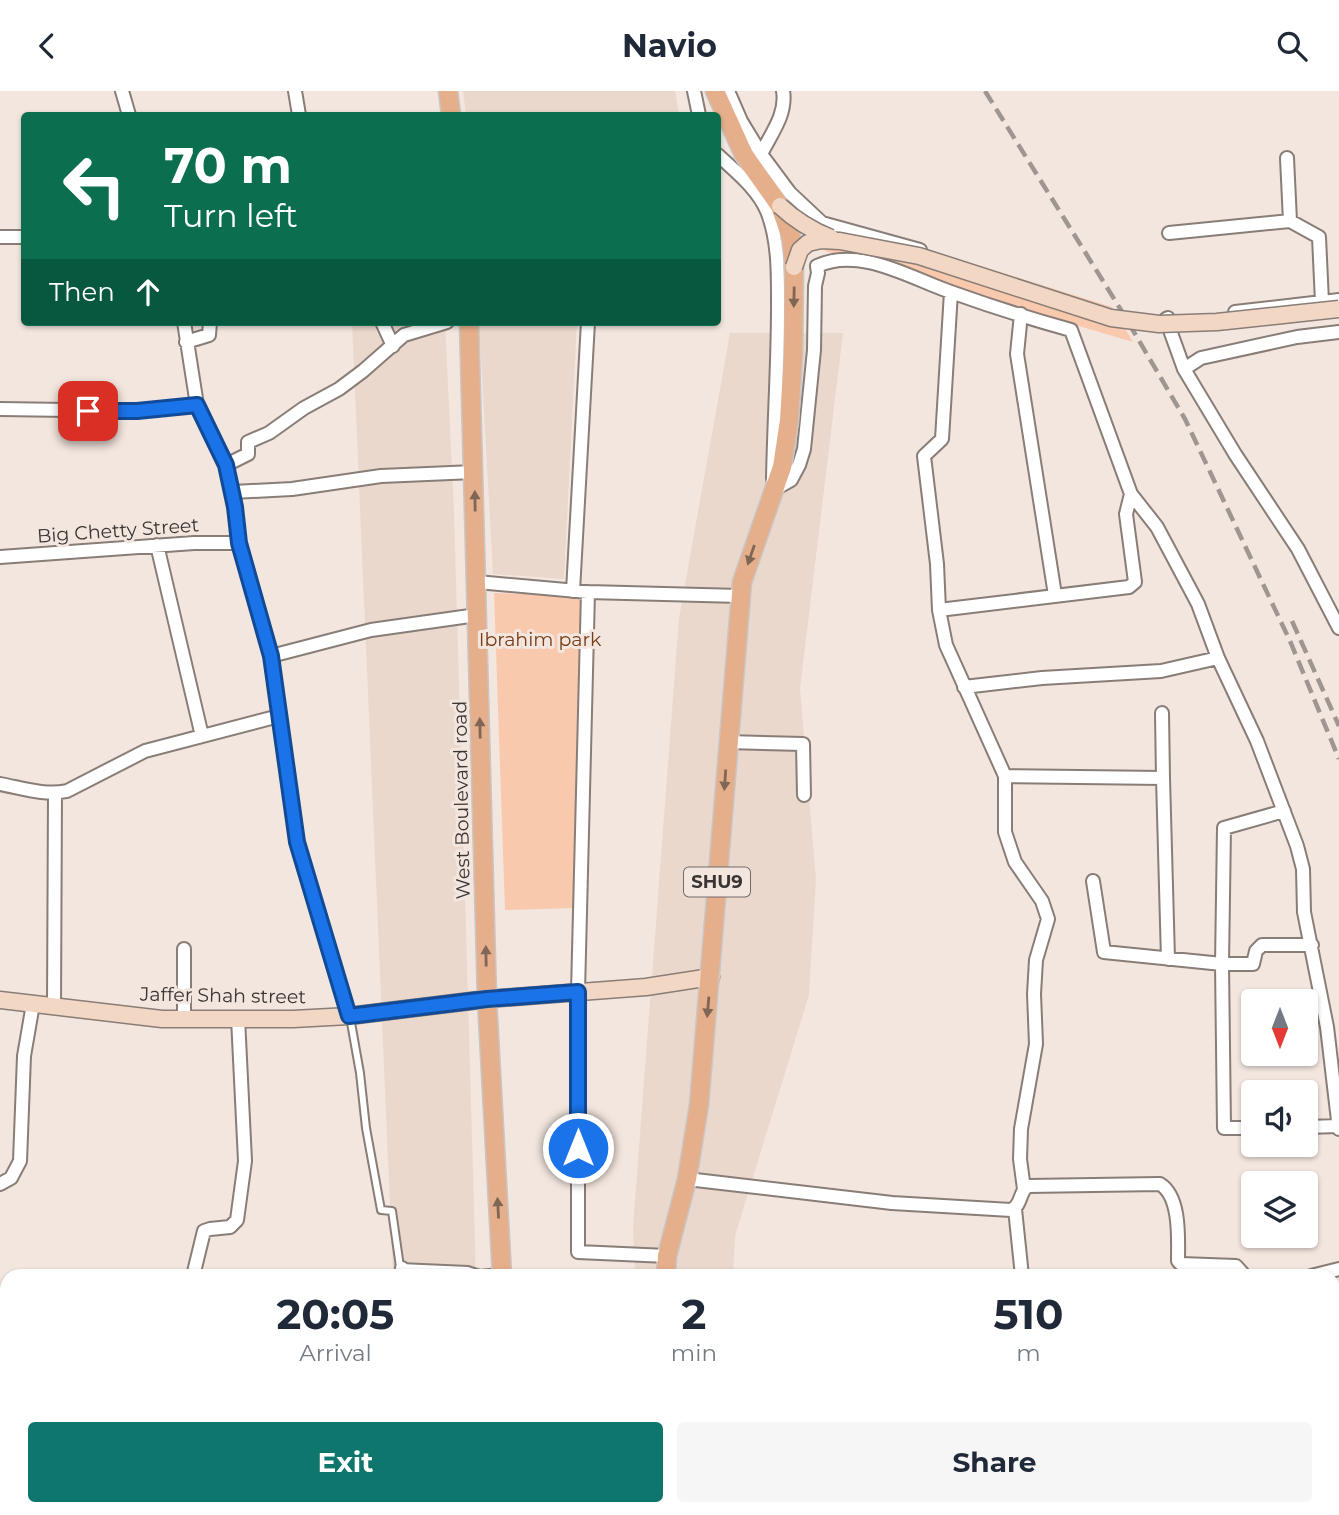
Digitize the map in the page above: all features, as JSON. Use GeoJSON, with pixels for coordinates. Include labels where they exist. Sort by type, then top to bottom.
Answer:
{"type":"FeatureCollection","features":[{"type":"Feature","properties":{"kind":"main road"},"geometry":{"type":"LineString","coordinates":[[448,91],[451,112]]}},
{"type":"Feature","properties":{"kind":"main road","name":"SHU9"},"geometry":{"type":"LineString","coordinates":[[666,1269],[667,1256],[687,1179],[699,1105],[741,582],[782,467],[789,420],[792,369],[794,267],[785,200],[744,156],[715,91]]}},
{"type":"Feature","properties":{"kind":"main road","name":"West Boulevard road"},"geometry":{"type":"LineString","coordinates":[[469,326],[487,999],[502,1269]]}},
{"type":"Feature","properties":{"kind":"street"},"geometry":{"type":"LineString","coordinates":[[121,91],[128,112]]}},
{"type":"Feature","properties":{"kind":"street"},"geometry":{"type":"LineString","coordinates":[[295,91],[298,112]]}},
{"type":"Feature","properties":{"kind":"street"},"geometry":{"type":"LineString","coordinates":[[694,91],[698,112]]}},
{"type":"Feature","properties":{"kind":"street"},"geometry":{"type":"LineString","coordinates":[[728,91],[741,121],[785,200],[818,273],[815,286],[814,350],[804,449],[791,480],[773,490]]}},
{"type":"Feature","properties":{"kind":"street"},"geometry":{"type":"LineString","coordinates":[[761,154],[782,115],[785,101],[783,91]]}},
{"type":"Feature","properties":{"kind":"street"},"geometry":{"type":"LineString","coordinates":[[721,158],[753,187],[767,210],[775,236],[778,265],[778,337],[773,490]]}},
{"type":"Feature","properties":{"kind":"street"},"geometry":{"type":"LineString","coordinates":[[1287,158],[1290,221]]}},
{"type":"Feature","properties":{"kind":"street"},"geometry":{"type":"LineString","coordinates":[[785,200],[794,220],[813,231],[840,241]]}},
{"type":"Feature","properties":{"kind":"street"},"geometry":{"type":"LineString","coordinates":[[785,200],[822,223],[963,263]]}},
{"type":"Feature","properties":{"kind":"street"},"geometry":{"type":"LineString","coordinates":[[1169,233],[1290,221],[1319,237],[1322,302]]}},
{"type":"Feature","properties":{"kind":"street"},"geometry":{"type":"LineString","coordinates":[[0,237],[21,237]]}},
{"type":"Feature","properties":{"kind":"street"},"geometry":{"type":"LineString","coordinates":[[794,267],[800,250],[808,243],[821,240],[840,241],[919,256],[1111,318],[1159,324],[1217,322],[1339,309]]}},
{"type":"Feature","properties":{"kind":"street"},"geometry":{"type":"LineString","coordinates":[[817,266],[830,260],[855,260],[888,267],[951,292],[1071,330],[1131,494],[1157,527],[1198,604],[1257,741],[1303,869],[1304,912],[1327,1027],[1339,1127],[1318,1127]]}},
{"type":"Feature","properties":{"kind":"street"},"geometry":{"type":"LineString","coordinates":[[951,292],[942,439],[923,456],[937,565],[939,610],[946,645],[1005,776],[1004,832],[1015,862],[1042,901],[1048,919],[1037,960],[1034,994],[1035,1044],[1021,1129],[1020,1159],[1024,1189],[1015,1209],[1021,1269]]}},
{"type":"Feature","properties":{"kind":"street"},"geometry":{"type":"LineString","coordinates":[[1339,300],[1166,319],[1184,369],[1235,454],[1298,549],[1339,628]]}},
{"type":"Feature","properties":{"kind":"street"},"geometry":{"type":"LineString","coordinates":[[1021,314],[1017,354],[1055,595]]}},
{"type":"Feature","properties":{"kind":"street"},"geometry":{"type":"LineString","coordinates":[[184,326],[197,405],[226,465],[233,492],[239,543],[271,656],[297,842],[349,1016]]}},
{"type":"Feature","properties":{"kind":"street"},"geometry":{"type":"LineString","coordinates":[[186,342],[209,335],[210,326]]}},
{"type":"Feature","properties":{"kind":"street"},"geometry":{"type":"LineString","coordinates":[[384,326],[393,346]]}},
{"type":"Feature","properties":{"kind":"street"},"geometry":{"type":"LineString","coordinates":[[226,465],[248,454],[248,442],[269,433],[304,408],[339,389],[404,335],[434,326]]}},
{"type":"Feature","properties":{"kind":"street"},"geometry":{"type":"LineString","coordinates":[[573,591],[588,326]]}},
{"type":"Feature","properties":{"kind":"street"},"geometry":{"type":"LineString","coordinates":[[1184,369],[1201,358],[1297,337],[1339,332]]}},
{"type":"Feature","properties":{"kind":"street"},"geometry":{"type":"LineString","coordinates":[[0,409],[137,411],[197,405]]}},
{"type":"Feature","properties":{"kind":"street"},"geometry":{"type":"LineString","coordinates":[[233,492],[292,489],[381,475],[474,472]]}},
{"type":"Feature","properties":{"kind":"street"},"geometry":{"type":"LineString","coordinates":[[939,610],[1129,587],[1135,582],[1126,514],[1131,494]]}},
{"type":"Feature","properties":{"kind":"street","name":"Big Chetty Street"},"geometry":{"type":"LineString","coordinates":[[0,557],[157,545],[239,543]]}},
{"type":"Feature","properties":{"kind":"street"},"geometry":{"type":"LineString","coordinates":[[157,545],[202,736]]}},
{"type":"Feature","properties":{"kind":"street"},"geometry":{"type":"LineString","coordinates":[[477,582],[588,592],[740,596]]}},
{"type":"Feature","properties":{"kind":"street"},"geometry":{"type":"LineString","coordinates":[[588,592],[578,992],[578,1252],[667,1256]]}},
{"type":"Feature","properties":{"kind":"street"},"geometry":{"type":"LineString","coordinates":[[1325,599],[1339,594]]}},
{"type":"Feature","properties":{"kind":"street"},"geometry":{"type":"LineString","coordinates":[[271,656],[371,630],[477,615]]}},
{"type":"Feature","properties":{"kind":"street"},"geometry":{"type":"LineString","coordinates":[[964,687],[1042,678],[1161,671],[1219,658]]}},
{"type":"Feature","properties":{"kind":"street"},"geometry":{"type":"LineString","coordinates":[[1163,713],[1168,959]]}},
{"type":"Feature","properties":{"kind":"street"},"geometry":{"type":"LineString","coordinates":[[0,783],[55,793],[71,790],[145,751],[279,716]]}},
{"type":"Feature","properties":{"kind":"street"},"geometry":{"type":"LineString","coordinates":[[727,742],[803,744],[804,795]]}},
{"type":"Feature","properties":{"kind":"street"},"geometry":{"type":"LineString","coordinates":[[1005,776],[1163,778]]}},
{"type":"Feature","properties":{"kind":"street"},"geometry":{"type":"LineString","coordinates":[[54,1007],[55,793]]}},
{"type":"Feature","properties":{"kind":"street"},"geometry":{"type":"LineString","coordinates":[[1241,1128],[1224,1128],[1224,828],[1284,811]]}},
{"type":"Feature","properties":{"kind":"street"},"geometry":{"type":"LineString","coordinates":[[1093,881],[1104,952],[1222,964],[1253,964],[1256,951],[1262,945],[1312,945]]}},
{"type":"Feature","properties":{"kind":"street"},"geometry":{"type":"LineString","coordinates":[[184,949],[184,1019]]}},
{"type":"Feature","properties":{"kind":"street","name":"Jaffer Shah street"},"geometry":{"type":"LineString","coordinates":[[0,1000],[162,1019],[349,1016],[487,999],[646,987],[710,977]]}},
{"type":"Feature","properties":{"kind":"street"},"geometry":{"type":"LineString","coordinates":[[0,1184],[11,1178],[20,1161],[24,1056],[33,1004]]}},
{"type":"Feature","properties":{"kind":"street"},"geometry":{"type":"LineString","coordinates":[[195,1269],[205,1231],[230,1227],[237,1220],[245,1161],[238,1019]]}},
{"type":"Feature","properties":{"kind":"street"},"geometry":{"type":"LineString","coordinates":[[687,1179],[892,1203],[1015,1209]]}},
{"type":"Feature","properties":{"kind":"street"},"geometry":{"type":"LineString","coordinates":[[1024,1189],[1028,1186],[1160,1184],[1171,1195],[1178,1261],[1181,1264],[1236,1266],[1239,1269]]}},
{"type":"Feature","properties":{"kind":"lane"},"geometry":{"type":"LineString","coordinates":[[349,1016],[381,1210],[392,1211],[400,1269]]}},
{"type":"Feature","properties":{"kind":"shaded area"},"geometry":{"type":"Polygon","coordinates":[[[463,91],[675,91],[678,112],[466,112],[463,91]]]}},
{"type":"Feature","properties":{"kind":"shaded area"},"geometry":{"type":"Polygon","coordinates":[[[352,326],[445,326],[454,511],[476,1269],[393,1269],[352,326]]]}},
{"type":"Feature","properties":{"kind":"shaded area"},"geometry":{"type":"Polygon","coordinates":[[[479,326],[577,326],[564,579],[493,574],[479,326]]]}},
{"type":"Feature","properties":{"kind":"shaded area"},"geometry":{"type":"Polygon","coordinates":[[[730,333],[843,333],[800,689],[816,879],[809,995],[735,1236],[733,1269],[635,1269],[633,1227],[679,618],[730,333]]]}},
{"type":"Feature","properties":{"kind":"green space"},"geometry":{"type":"Polygon","coordinates":[[[831,219],[1112,307],[1133,342],[825,251],[831,219]]]}},
{"type":"Feature","properties":{"kind":"green space","name":"Ibrahim park"},"geometry":{"type":"Polygon","coordinates":[[[494,593],[584,596],[575,908],[505,910],[494,593]]]}},
{"type":"Feature","properties":{"kind":"railway"},"geometry":{"type":"LineString","coordinates":[[985,91],[1121,310],[1185,419],[1290,641],[1339,759]]}},
{"type":"Feature","properties":{"kind":"railway"},"geometry":{"type":"LineString","coordinates":[[1292,621],[1339,726]]}},
{"type":"Feature","properties":{"kind":"route"},"geometry":{"type":"LineString","coordinates":[[88,411],[137,411],[197,405],[226,465],[233,492],[239,543],[271,656],[297,842],[349,1016],[487,999],[578,992],[578,1148]]}}]}
